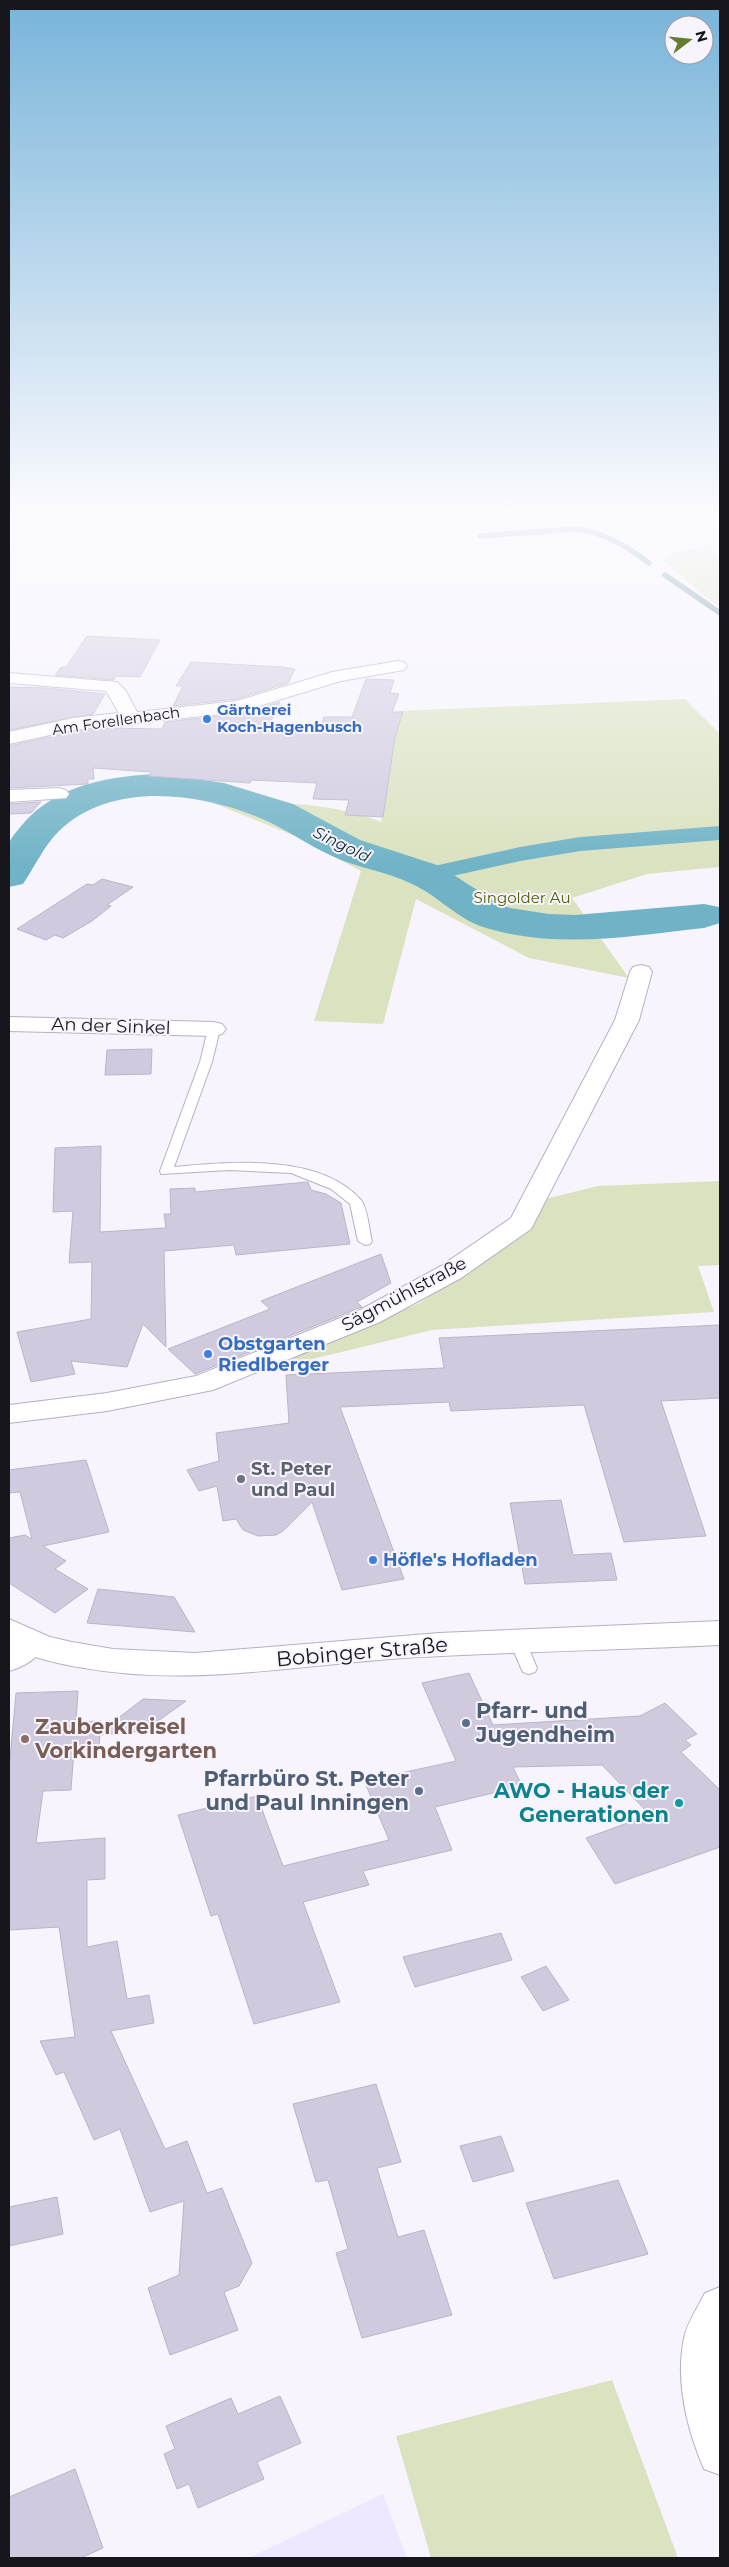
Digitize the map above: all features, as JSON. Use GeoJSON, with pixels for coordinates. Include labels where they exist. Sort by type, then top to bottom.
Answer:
{"type":"FeatureCollection","features":[{"type":"Feature","properties":{"kind":"street","name":"Am Forellenbach"},"geometry":{"type":"LineString","coordinates":[[9,738],[73,724],[239,706],[338,676],[398,666]]}},
{"type":"Feature","properties":{"kind":"street"},"geometry":{"type":"LineString","coordinates":[[9,678],[111,686],[117,691],[130,717]]}},
{"type":"Feature","properties":{"kind":"street"},"geometry":{"type":"LineString","coordinates":[[9,796],[59,794]]}},
{"type":"Feature","properties":{"kind":"street","name":"Sägmühlstraße"},"geometry":{"type":"LineString","coordinates":[[9,1414],[106,1402],[204,1384],[370,1316],[451,1272],[522,1223],[627,1020],[641,972]]}},
{"type":"Feature","properties":{"kind":"street","name":"An der Sinkel"},"geometry":{"type":"LineString","coordinates":[[9,1024],[214,1029]]}},
{"type":"Feature","properties":{"kind":"street","name":"Bobinger Straße"},"geometry":{"type":"LineString","coordinates":[[16,1644],[108,1662],[174,1666],[227,1664],[380,1649],[523,1654],[720,1633]]}},
{"type":"Feature","properties":{"kind":"street"},"geometry":{"type":"LineString","coordinates":[[720,2307],[706,2337],[703,2389],[720,2453]]}},
{"type":"Feature","properties":{"kind":"lane"},"geometry":{"type":"LineString","coordinates":[[214,1029],[206,1062],[166,1171],[229,1166],[293,1169],[336,1186],[356,1203],[364,1241]]}},
{"type":"Feature","properties":{"kind":"shaded area"},"geometry":{"type":"Polygon","coordinates":[[[383,2494],[407,2558],[248,2558],[383,2494]]]}},
{"type":"Feature","properties":{"kind":"green space","name":"Singolder Au"},"geometry":{"type":"Polygon","coordinates":[[[685,699],[720,734],[720,867],[647,874],[572,898],[629,978],[529,958],[416,899],[383,1024],[314,1021],[361,871],[295,836],[213,803],[277,803],[319,806],[361,815],[381,822],[399,711],[685,699]]]}},
{"type":"Feature","properties":{"kind":"green space"},"geometry":{"type":"Polygon","coordinates":[[[720,1181],[720,1265],[698,1266],[714,1312],[432,1330],[263,1371],[420,1303],[524,1229],[545,1199],[598,1186],[720,1181]]]}},
{"type":"Feature","properties":{"kind":"green space"},"geometry":{"type":"Polygon","coordinates":[[[612,2380],[678,2558],[431,2558],[396,2436],[612,2380]]]}},
{"type":"Feature","properties":{"kind":"building"},"geometry":{"type":"Polygon","coordinates":[[[87,636],[160,640],[140,677],[116,676],[114,680],[55,675],[61,667],[66,667],[87,636]]]}},
{"type":"Feature","properties":{"kind":"building"},"geometry":{"type":"Polygon","coordinates":[[[191,662],[295,669],[288,683],[237,699],[173,706],[183,686],[176,686],[191,662]]]}},
{"type":"Feature","properties":{"kind":"building"},"geometry":{"type":"Polygon","coordinates":[[[366,679],[394,680],[390,693],[399,694],[392,712],[403,712],[395,737],[383,817],[345,815],[349,800],[313,799],[317,783],[251,780],[250,783],[149,776],[151,772],[93,768],[94,779],[88,779],[88,784],[9,788],[9,746],[73,732],[111,728],[162,729],[165,722],[239,714],[280,702],[268,727],[320,729],[324,717],[352,717],[366,679]]]}},
{"type":"Feature","properties":{"kind":"building"},"geometry":{"type":"Polygon","coordinates":[[[9,687],[46,688],[105,694],[93,714],[9,730],[9,687]]]}},
{"type":"Feature","properties":{"kind":"building"},"geometry":{"type":"Polygon","coordinates":[[[41,802],[31,813],[9,814],[9,804],[41,802]]]}},
{"type":"Feature","properties":{"kind":"building"},"geometry":{"type":"Polygon","coordinates":[[[102,879],[133,887],[107,905],[111,906],[92,921],[63,938],[55,935],[46,940],[17,929],[87,884],[93,885],[102,879]]]}},
{"type":"Feature","properties":{"kind":"building"},"geometry":{"type":"Polygon","coordinates":[[[152,1049],[151,1074],[105,1075],[107,1050],[152,1049]]]}},
{"type":"Feature","properties":{"kind":"building"},"geometry":{"type":"Polygon","coordinates":[[[101,1146],[100,1232],[166,1228],[164,1214],[171,1214],[170,1189],[195,1188],[195,1192],[308,1182],[311,1190],[326,1194],[341,1203],[350,1244],[236,1255],[234,1245],[164,1251],[166,1347],[143,1324],[127,1367],[71,1361],[75,1374],[31,1382],[17,1332],[91,1319],[92,1262],[69,1263],[73,1211],[53,1212],[55,1148],[101,1146]]]}},
{"type":"Feature","properties":{"kind":"building"},"geometry":{"type":"Polygon","coordinates":[[[381,1254],[391,1283],[357,1302],[362,1307],[195,1374],[168,1349],[270,1309],[261,1301],[381,1254]]]}},
{"type":"Feature","properties":{"kind":"building"},"geometry":{"type":"Polygon","coordinates":[[[720,1325],[720,1398],[661,1401],[706,1536],[624,1542],[584,1405],[451,1411],[449,1402],[340,1407],[404,1579],[342,1590],[312,1502],[283,1531],[276,1535],[258,1536],[243,1530],[236,1519],[223,1521],[217,1486],[199,1491],[187,1470],[219,1461],[216,1433],[289,1423],[286,1375],[444,1368],[439,1338],[720,1325]]]}},
{"type":"Feature","properties":{"kind":"building"},"geometry":{"type":"Polygon","coordinates":[[[86,1460],[109,1532],[43,1546],[66,1561],[55,1569],[88,1589],[55,1613],[9,1583],[9,1538],[25,1535],[32,1539],[20,1492],[9,1493],[9,1470],[86,1460]]]}},
{"type":"Feature","properties":{"kind":"building"},"geometry":{"type":"Polygon","coordinates":[[[561,1500],[573,1555],[611,1553],[617,1580],[525,1584],[510,1503],[561,1500]]]}},
{"type":"Feature","properties":{"kind":"building"},"geometry":{"type":"Polygon","coordinates":[[[98,1589],[174,1597],[195,1632],[87,1623],[98,1589]]]}},
{"type":"Feature","properties":{"kind":"building"},"geometry":{"type":"Polygon","coordinates":[[[469,1673],[493,1725],[640,1716],[665,1703],[697,1734],[685,1740],[691,1745],[681,1752],[720,1790],[720,1847],[615,1884],[586,1838],[650,1815],[602,1765],[513,1767],[522,1786],[435,1807],[452,1850],[363,1871],[369,1885],[303,1902],[340,2002],[254,2024],[218,1914],[211,1916],[178,1815],[257,1796],[283,1866],[389,1840],[366,1785],[370,1784],[369,1780],[456,1761],[422,1683],[469,1673]]]}},
{"type":"Feature","properties":{"kind":"building"},"geometry":{"type":"Polygon","coordinates":[[[78,1691],[76,1722],[101,1721],[100,1732],[143,1699],[186,1701],[144,1731],[100,1735],[99,1749],[74,1750],[71,1790],[43,1791],[36,1843],[105,1838],[105,1879],[87,1880],[87,1947],[117,1941],[127,1999],[149,1995],[154,2023],[111,2031],[165,2149],[187,2141],[207,2193],[222,2188],[252,2263],[239,2286],[224,2292],[238,2330],[170,2355],[148,2288],[179,2275],[184,2201],[150,2212],[120,2129],[94,2140],[64,2072],[56,2075],[40,2041],[75,2037],[59,1927],[9,1930],[9,1769],[16,1693],[78,1691]]]}},
{"type":"Feature","properties":{"kind":"building"},"geometry":{"type":"Polygon","coordinates":[[[501,1933],[512,1960],[415,1987],[403,1957],[501,1933]]]}},
{"type":"Feature","properties":{"kind":"building"},"geometry":{"type":"Polygon","coordinates":[[[546,1966],[569,2000],[543,2011],[521,1977],[546,1966]]]}},
{"type":"Feature","properties":{"kind":"building"},"geometry":{"type":"Polygon","coordinates":[[[376,2084],[401,2162],[377,2168],[398,2237],[424,2230],[452,2315],[362,2338],[336,2253],[348,2249],[328,2180],[316,2182],[293,2104],[376,2084]]]}},
{"type":"Feature","properties":{"kind":"building"},"geometry":{"type":"Polygon","coordinates":[[[501,2136],[514,2171],[473,2182],[460,2146],[501,2136]]]}},
{"type":"Feature","properties":{"kind":"building"},"geometry":{"type":"Polygon","coordinates":[[[618,2180],[648,2254],[554,2279],[526,2203],[618,2180]]]}},
{"type":"Feature","properties":{"kind":"building"},"geometry":{"type":"Polygon","coordinates":[[[57,2197],[63,2234],[9,2246],[9,2207],[57,2197]]]}},
{"type":"Feature","properties":{"kind":"building"},"geometry":{"type":"Polygon","coordinates":[[[280,2396],[301,2443],[257,2462],[264,2479],[198,2508],[189,2484],[177,2489],[164,2454],[175,2449],[166,2426],[231,2398],[238,2414],[280,2396]]]}},
{"type":"Feature","properties":{"kind":"building"},"geometry":{"type":"Polygon","coordinates":[[[75,2469],[103,2548],[81,2558],[9,2558],[9,2497],[75,2469]]]}},
{"type":"Feature","properties":{"kind":"waterway","name":"Singold"},"geometry":{"type":"LineString","coordinates":[[9,875],[28,844],[45,823],[77,801],[104,791],[133,786],[163,785],[194,788],[224,794],[279,812],[346,848],[426,875],[479,910],[498,918],[523,924],[575,927],[704,916]]}},
{"type":"Feature","properties":{"kind":"waterway"},"geometry":{"type":"LineString","coordinates":[[425,875],[557,847],[603,841],[720,833]]}},
{"type":"Feature","properties":{"kind":"place","name":"Gärtnerei Koch-Hagenbusch"},"geometry":{"type":"Point","coordinates":[207,719]}},
{"type":"Feature","properties":{"kind":"place","name":"Obstgarten Riedlberger"},"geometry":{"type":"Point","coordinates":[208,1354]}},
{"type":"Feature","properties":{"kind":"place","name":"St. Peter und Paul"},"geometry":{"type":"Point","coordinates":[241,1479]}},
{"type":"Feature","properties":{"kind":"place","name":"Höfle's Hofladen"},"geometry":{"type":"Point","coordinates":[373,1560]}},
{"type":"Feature","properties":{"kind":"place","name":"Pfarr- und Jugendheim"},"geometry":{"type":"Point","coordinates":[466,1723]}},
{"type":"Feature","properties":{"kind":"place","name":"Zauberkreisel Vorkindergarten"},"geometry":{"type":"Point","coordinates":[25,1739]}},
{"type":"Feature","properties":{"kind":"place","name":"Pfarrbüro St. Peter und Paul Inningen"},"geometry":{"type":"Point","coordinates":[419,1791]}},
{"type":"Feature","properties":{"kind":"place","name":"AWO - Haus der Generationen"},"geometry":{"type":"Point","coordinates":[679,1803]}}]}
